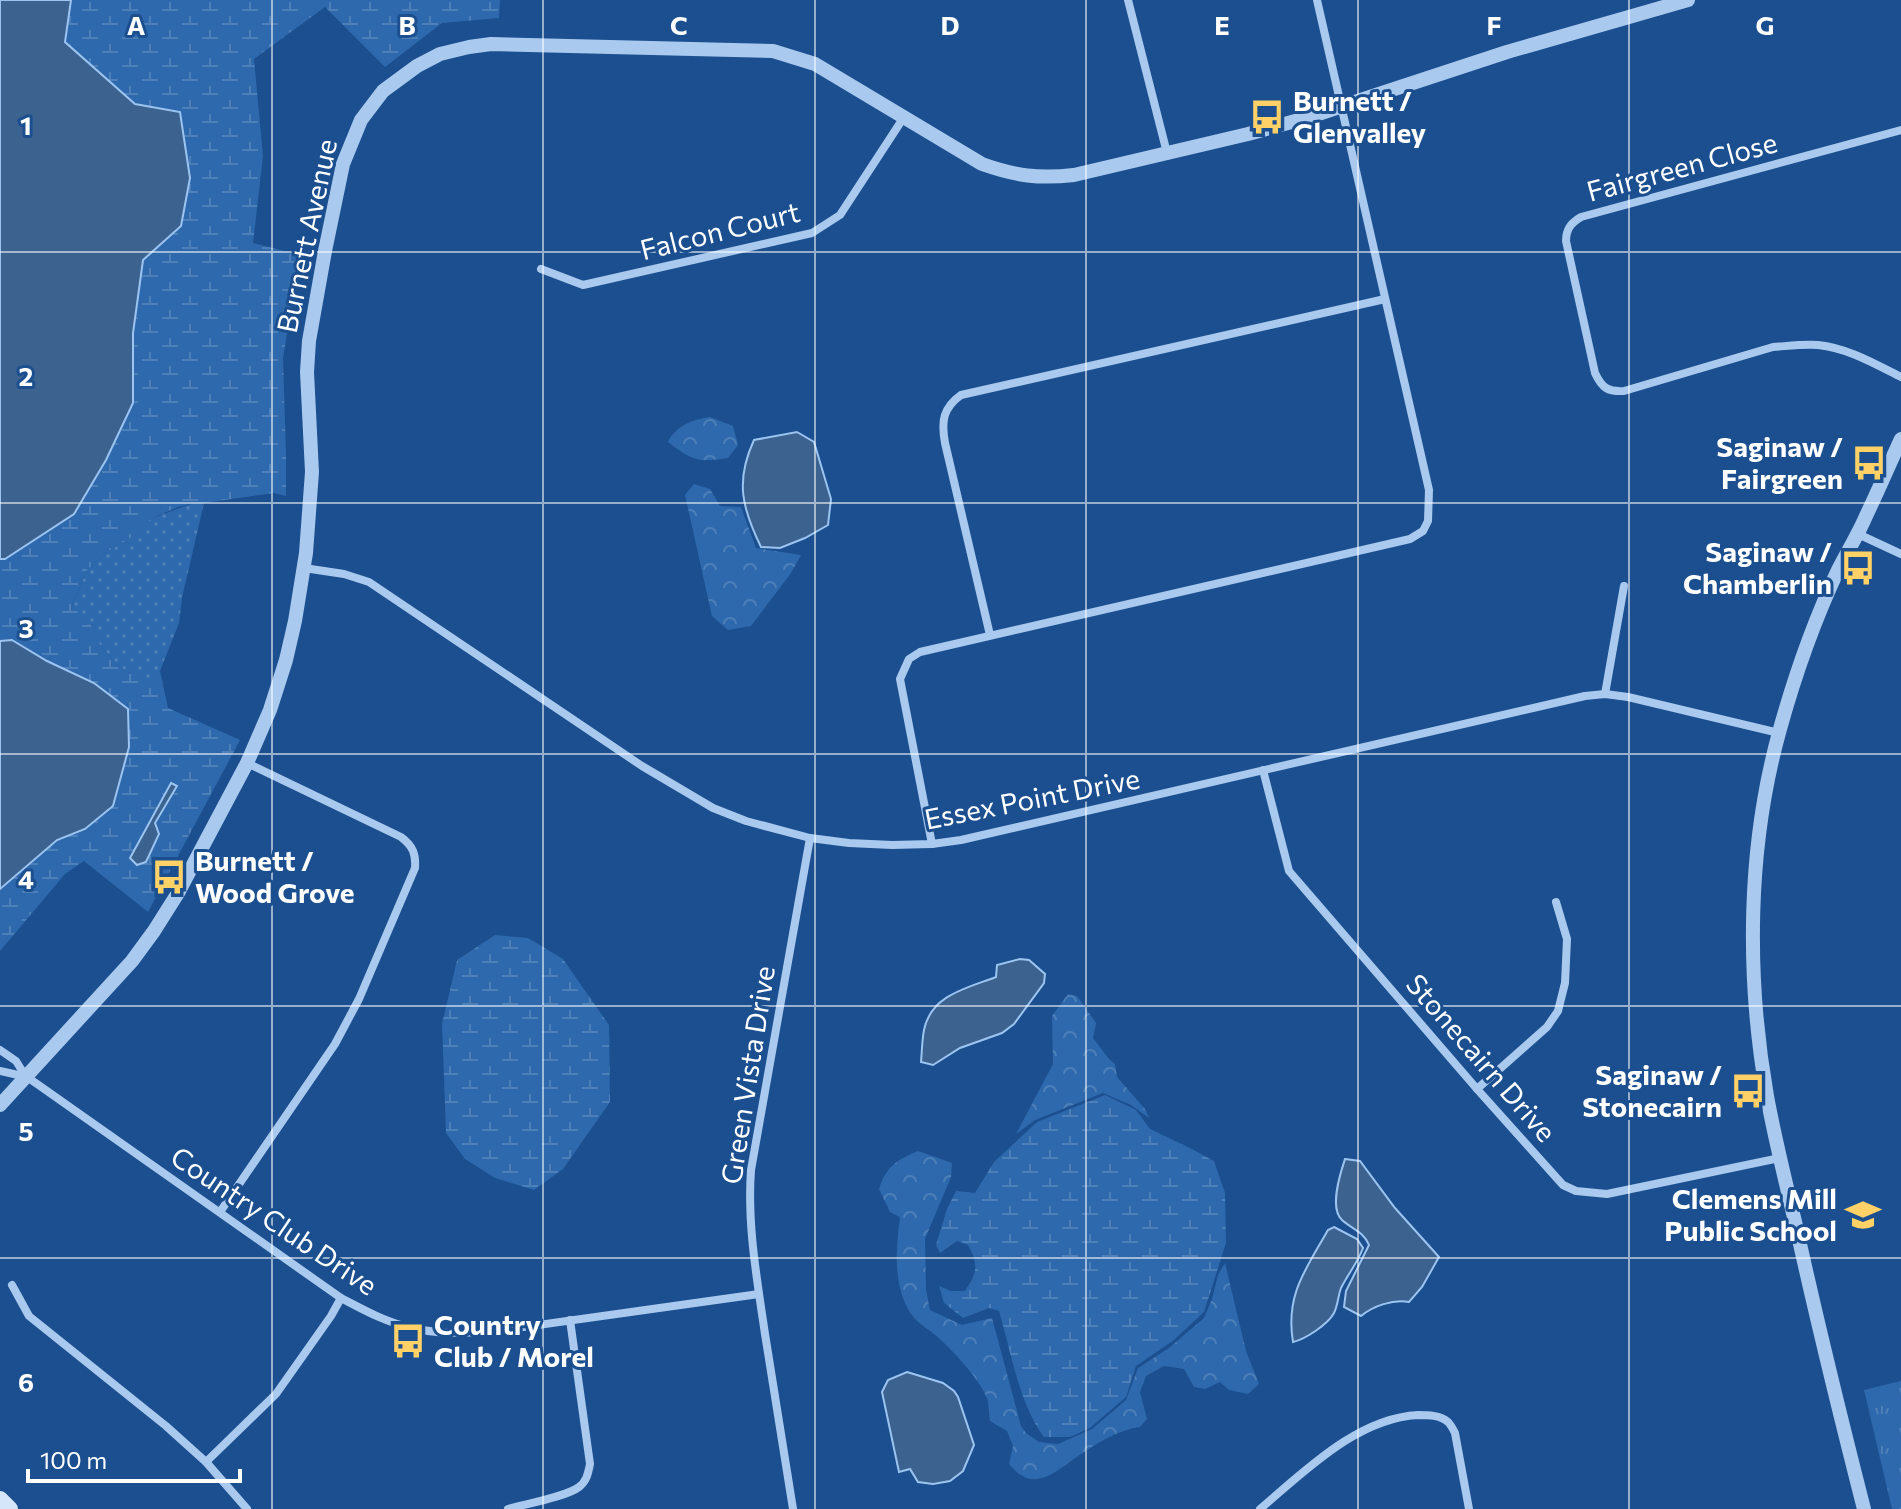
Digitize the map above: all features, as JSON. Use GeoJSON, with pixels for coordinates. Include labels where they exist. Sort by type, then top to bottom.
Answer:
{"type":"FeatureCollection","features":[{"type":"Feature","properties":{"kind":"main road"},"geometry":{"type":"LineString","coordinates":[[0,1499],[10,1509]]}},
{"type":"Feature","properties":{"kind":"street"},"geometry":{"type":"LineString","coordinates":[[1128,0],[1167,153]]}},
{"type":"Feature","properties":{"kind":"street"},"geometry":{"type":"LineString","coordinates":[[932,844],[900,679],[909,659],[920,652],[990,635],[1410,539],[1423,531],[1428,521],[1429,490],[1317,0]]}},
{"type":"Feature","properties":{"kind":"street","name":"Burnett Avenue"},"geometry":{"type":"LineString","coordinates":[[0,1105],[132,961],[154,931],[178,893],[247,763],[270,710],[286,660],[304,568],[312,472],[307,372],[309,341],[343,164],[361,120],[383,91],[417,66],[440,54],[491,44],[773,51],[815,64],[982,164],[1010,174],[1031,177],[1074,175],[1248,134],[1507,52],[1688,0]]}},
{"type":"Feature","properties":{"kind":"street","name":"Falcon Court"},"geometry":{"type":"LineString","coordinates":[[541,269],[583,285],[812,233],[840,215],[904,117]]}},
{"type":"Feature","properties":{"kind":"street","name":"Fairgreen Close"},"geometry":{"type":"LineString","coordinates":[[1901,130],[1581,217],[1573,222],[1566,233],[1566,241],[1595,373],[1600,385],[1610,392],[1624,391],[1773,347],[1796,345],[1819,345],[1850,352],[1901,377]]}},
{"type":"Feature","properties":{"kind":"street"},"geometry":{"type":"LineString","coordinates":[[990,635],[942,425],[945,412],[953,401],[961,395],[1385,299]]}},
{"type":"Feature","properties":{"kind":"street"},"geometry":{"type":"LineString","coordinates":[[1864,1509],[1780,1158],[1756,1010],[1754,909],[1764,804],[1795,677],[1838,570],[1858,534],[1901,439]]}},
{"type":"Feature","properties":{"kind":"street"},"geometry":{"type":"LineString","coordinates":[[1858,534],[1901,554]]}},
{"type":"Feature","properties":{"kind":"street","name":"Essex Point Drive"},"geometry":{"type":"LineString","coordinates":[[304,568],[344,574],[369,582],[642,766],[713,808],[746,821],[810,838],[849,843],[932,844],[961,840],[1605,694],[1779,733]]}},
{"type":"Feature","properties":{"kind":"street"},"geometry":{"type":"LineString","coordinates":[[1605,694],[1624,586]]}},
{"type":"Feature","properties":{"kind":"street"},"geometry":{"type":"LineString","coordinates":[[220,1212],[335,1044],[359,999],[415,868],[414,851],[401,837],[247,763]]}},
{"type":"Feature","properties":{"kind":"street","name":"Stonecairn Drive"},"geometry":{"type":"LineString","coordinates":[[1263,770],[1289,871],[1563,1185],[1576,1191],[1607,1194],[1780,1158]]}},
{"type":"Feature","properties":{"kind":"street","name":"Green Vista Drive"},"geometry":{"type":"LineString","coordinates":[[793,1509],[759,1294],[749,1196],[810,838]]}},
{"type":"Feature","properties":{"kind":"street"},"geometry":{"type":"LineString","coordinates":[[1477,1089],[1547,1027],[1558,1011],[1565,983],[1567,939],[1556,902]]}},
{"type":"Feature","properties":{"kind":"street","name":"Country Club Drive"},"geometry":{"type":"LineString","coordinates":[[0,1050],[16,1061],[27,1077],[341,1298],[410,1328],[449,1333],[488,1332],[759,1294]]}},
{"type":"Feature","properties":{"kind":"street","name":"Country Club Drive"},"geometry":{"type":"LineString","coordinates":[[0,1071],[27,1077]]}},
{"type":"Feature","properties":{"kind":"street"},"geometry":{"type":"LineString","coordinates":[[12,1285],[29,1316],[166,1426],[206,1462],[247,1509]]}},
{"type":"Feature","properties":{"kind":"street"},"geometry":{"type":"LineString","coordinates":[[206,1462],[276,1394],[341,1298]]}},
{"type":"Feature","properties":{"kind":"street"},"geometry":{"type":"LineString","coordinates":[[508,1509],[578,1488],[587,1478],[590,1464],[570,1320]]}},
{"type":"Feature","properties":{"kind":"street"},"geometry":{"type":"LineString","coordinates":[[1260,1509],[1321,1459],[1374,1425],[1411,1415],[1428,1415],[1448,1422],[1455,1433],[1469,1509]]}},
{"type":"Feature","properties":{"kind":"green space"},"geometry":{"type":"Polygon","coordinates":[[[71,0],[500,0],[499,18],[442,23],[385,67],[325,7],[254,59],[263,156],[253,243],[300,255],[283,358],[286,496],[274,493],[193,503],[153,518],[87,570],[72,606],[92,627],[100,645],[116,664],[144,682],[160,671],[168,708],[240,740],[148,912],[84,861],[65,874],[0,951],[0,889],[58,840],[86,829],[129,747],[127,709],[94,683],[12,641],[0,641],[0,559],[5,559],[74,514],[106,460],[133,403],[133,333],[143,260],[181,226],[180,113],[135,104],[65,41],[71,0]]]}},
{"type":"Feature","properties":{"kind":"green space"},"geometry":{"type":"Polygon","coordinates":[[[710,417],[733,426],[738,445],[728,458],[695,459],[668,442],[686,424],[710,417]]]}},
{"type":"Feature","properties":{"kind":"green space"},"geometry":{"type":"Polygon","coordinates":[[[694,484],[710,489],[720,506],[741,507],[756,548],[801,555],[751,626],[728,630],[712,616],[685,495],[694,484]]]}},
{"type":"Feature","properties":{"kind":"green space"},"geometry":{"type":"Polygon","coordinates":[[[193,503],[204,503],[179,623],[160,671],[144,683],[116,664],[72,606],[87,570],[105,553],[153,518],[193,503]]]}},
{"type":"Feature","properties":{"kind":"green space"},"geometry":{"type":"Polygon","coordinates":[[[495,935],[528,938],[563,959],[609,1025],[610,1102],[563,1169],[534,1190],[495,1178],[465,1159],[446,1133],[442,1024],[457,960],[495,935]]]}},
{"type":"Feature","properties":{"kind":"green space"},"geometry":{"type":"Polygon","coordinates":[[[1068,994],[1077,996],[1096,1023],[1093,1038],[1115,1064],[1117,1077],[1149,1118],[1131,1105],[1103,1093],[1035,1120],[1016,1134],[1053,1064],[1052,1016],[1068,994]]]}},
{"type":"Feature","properties":{"kind":"green space"},"geometry":{"type":"Polygon","coordinates":[[[1105,1095],[1136,1110],[1150,1129],[1214,1161],[1225,1193],[1226,1243],[1204,1312],[1174,1340],[1136,1366],[1126,1397],[1090,1428],[1070,1437],[1044,1437],[1022,1393],[999,1311],[989,1308],[963,1318],[944,1303],[939,1286],[951,1291],[965,1291],[972,1279],[975,1264],[968,1245],[957,1241],[940,1253],[936,1245],[956,1191],[975,1193],[994,1162],[1037,1122],[1105,1095]]]}},
{"type":"Feature","properties":{"kind":"green space"},"geometry":{"type":"Polygon","coordinates":[[[918,1151],[952,1163],[951,1177],[925,1239],[926,1289],[930,1310],[962,1325],[992,1318],[1021,1426],[1039,1442],[1058,1444],[1092,1429],[1126,1400],[1138,1368],[1169,1348],[1204,1318],[1225,1263],[1246,1351],[1259,1384],[1248,1394],[1229,1390],[1220,1382],[1205,1389],[1194,1387],[1184,1369],[1164,1366],[1146,1376],[1140,1392],[1147,1419],[1140,1427],[1108,1438],[1044,1478],[1027,1478],[1018,1473],[1009,1464],[1013,1446],[1007,1431],[990,1421],[988,1402],[980,1385],[949,1347],[913,1317],[903,1298],[897,1264],[900,1217],[890,1212],[879,1189],[893,1165],[918,1151]]]}},
{"type":"Feature","properties":{"kind":"green space"},"geometry":{"type":"Polygon","coordinates":[[[1901,1381],[1901,1509],[1892,1509],[1864,1390],[1901,1381]]]}},
{"type":"Feature","properties":{"kind":"shaded area"},"geometry":{"type":"Polygon","coordinates":[[[0,0],[71,0],[65,42],[135,104],[180,112],[190,178],[181,226],[143,260],[133,333],[133,403],[106,460],[74,514],[5,559],[0,559],[0,0]]]}},
{"type":"Feature","properties":{"kind":"shaded area"},"geometry":{"type":"Polygon","coordinates":[[[797,432],[814,442],[831,499],[828,525],[780,548],[761,547],[749,520],[743,494],[748,455],[754,440],[797,432]]]}},
{"type":"Feature","properties":{"kind":"shaded area"},"geometry":{"type":"Polygon","coordinates":[[[12,640],[94,683],[128,709],[129,747],[113,806],[85,829],[57,840],[0,889],[0,641],[12,640]]]}},
{"type":"Feature","properties":{"kind":"shaded area"},"geometry":{"type":"Polygon","coordinates":[[[171,783],[177,786],[155,823],[159,834],[146,862],[137,865],[130,858],[171,783]]]}},
{"type":"Feature","properties":{"kind":"shaded area"},"geometry":{"type":"Polygon","coordinates":[[[1029,960],[1045,974],[1044,983],[1014,1024],[1002,1033],[960,1048],[933,1065],[921,1062],[924,1030],[934,1008],[962,989],[996,977],[997,965],[1029,960]]]}},
{"type":"Feature","properties":{"kind":"shaded area"},"geometry":{"type":"Polygon","coordinates":[[[1345,1159],[1360,1161],[1395,1208],[1439,1257],[1422,1287],[1409,1302],[1384,1304],[1361,1316],[1344,1307],[1346,1291],[1369,1245],[1364,1237],[1342,1220],[1336,1208],[1345,1159]]]}},
{"type":"Feature","properties":{"kind":"shaded area"},"geometry":{"type":"Polygon","coordinates":[[[1334,1227],[1357,1239],[1363,1248],[1341,1288],[1331,1317],[1304,1338],[1293,1342],[1292,1310],[1299,1283],[1328,1230],[1334,1227]]]}},
{"type":"Feature","properties":{"kind":"shaded area"},"geometry":{"type":"Polygon","coordinates":[[[907,1372],[943,1383],[958,1397],[974,1445],[963,1471],[950,1481],[933,1484],[918,1482],[910,1469],[899,1472],[882,1392],[888,1380],[907,1372]]]}},
{"type":"Feature","properties":{"kind":"place","name":"Burnett / Glenvalley"},"geometry":{"type":"Point","coordinates":[1267,117]}},
{"type":"Feature","properties":{"kind":"place","name":"Saginaw / Fairgreen"},"geometry":{"type":"Point","coordinates":[1869,463]}},
{"type":"Feature","properties":{"kind":"place","name":"Saginaw / Chamberlin"},"geometry":{"type":"Point","coordinates":[1858,568]}},
{"type":"Feature","properties":{"kind":"place","name":"Burnett / Wood Grove"},"geometry":{"type":"Point","coordinates":[169,877]}},
{"type":"Feature","properties":{"kind":"place","name":"Saginaw / Stonecairn"},"geometry":{"type":"Point","coordinates":[1748,1091]}},
{"type":"Feature","properties":{"kind":"place","name":"Clemens Mill Public School"},"geometry":{"type":"Point","coordinates":[1863,1215]}},
{"type":"Feature","properties":{"kind":"place","name":"Country Club / Morel"},"geometry":{"type":"Point","coordinates":[408,1341]}}]}
